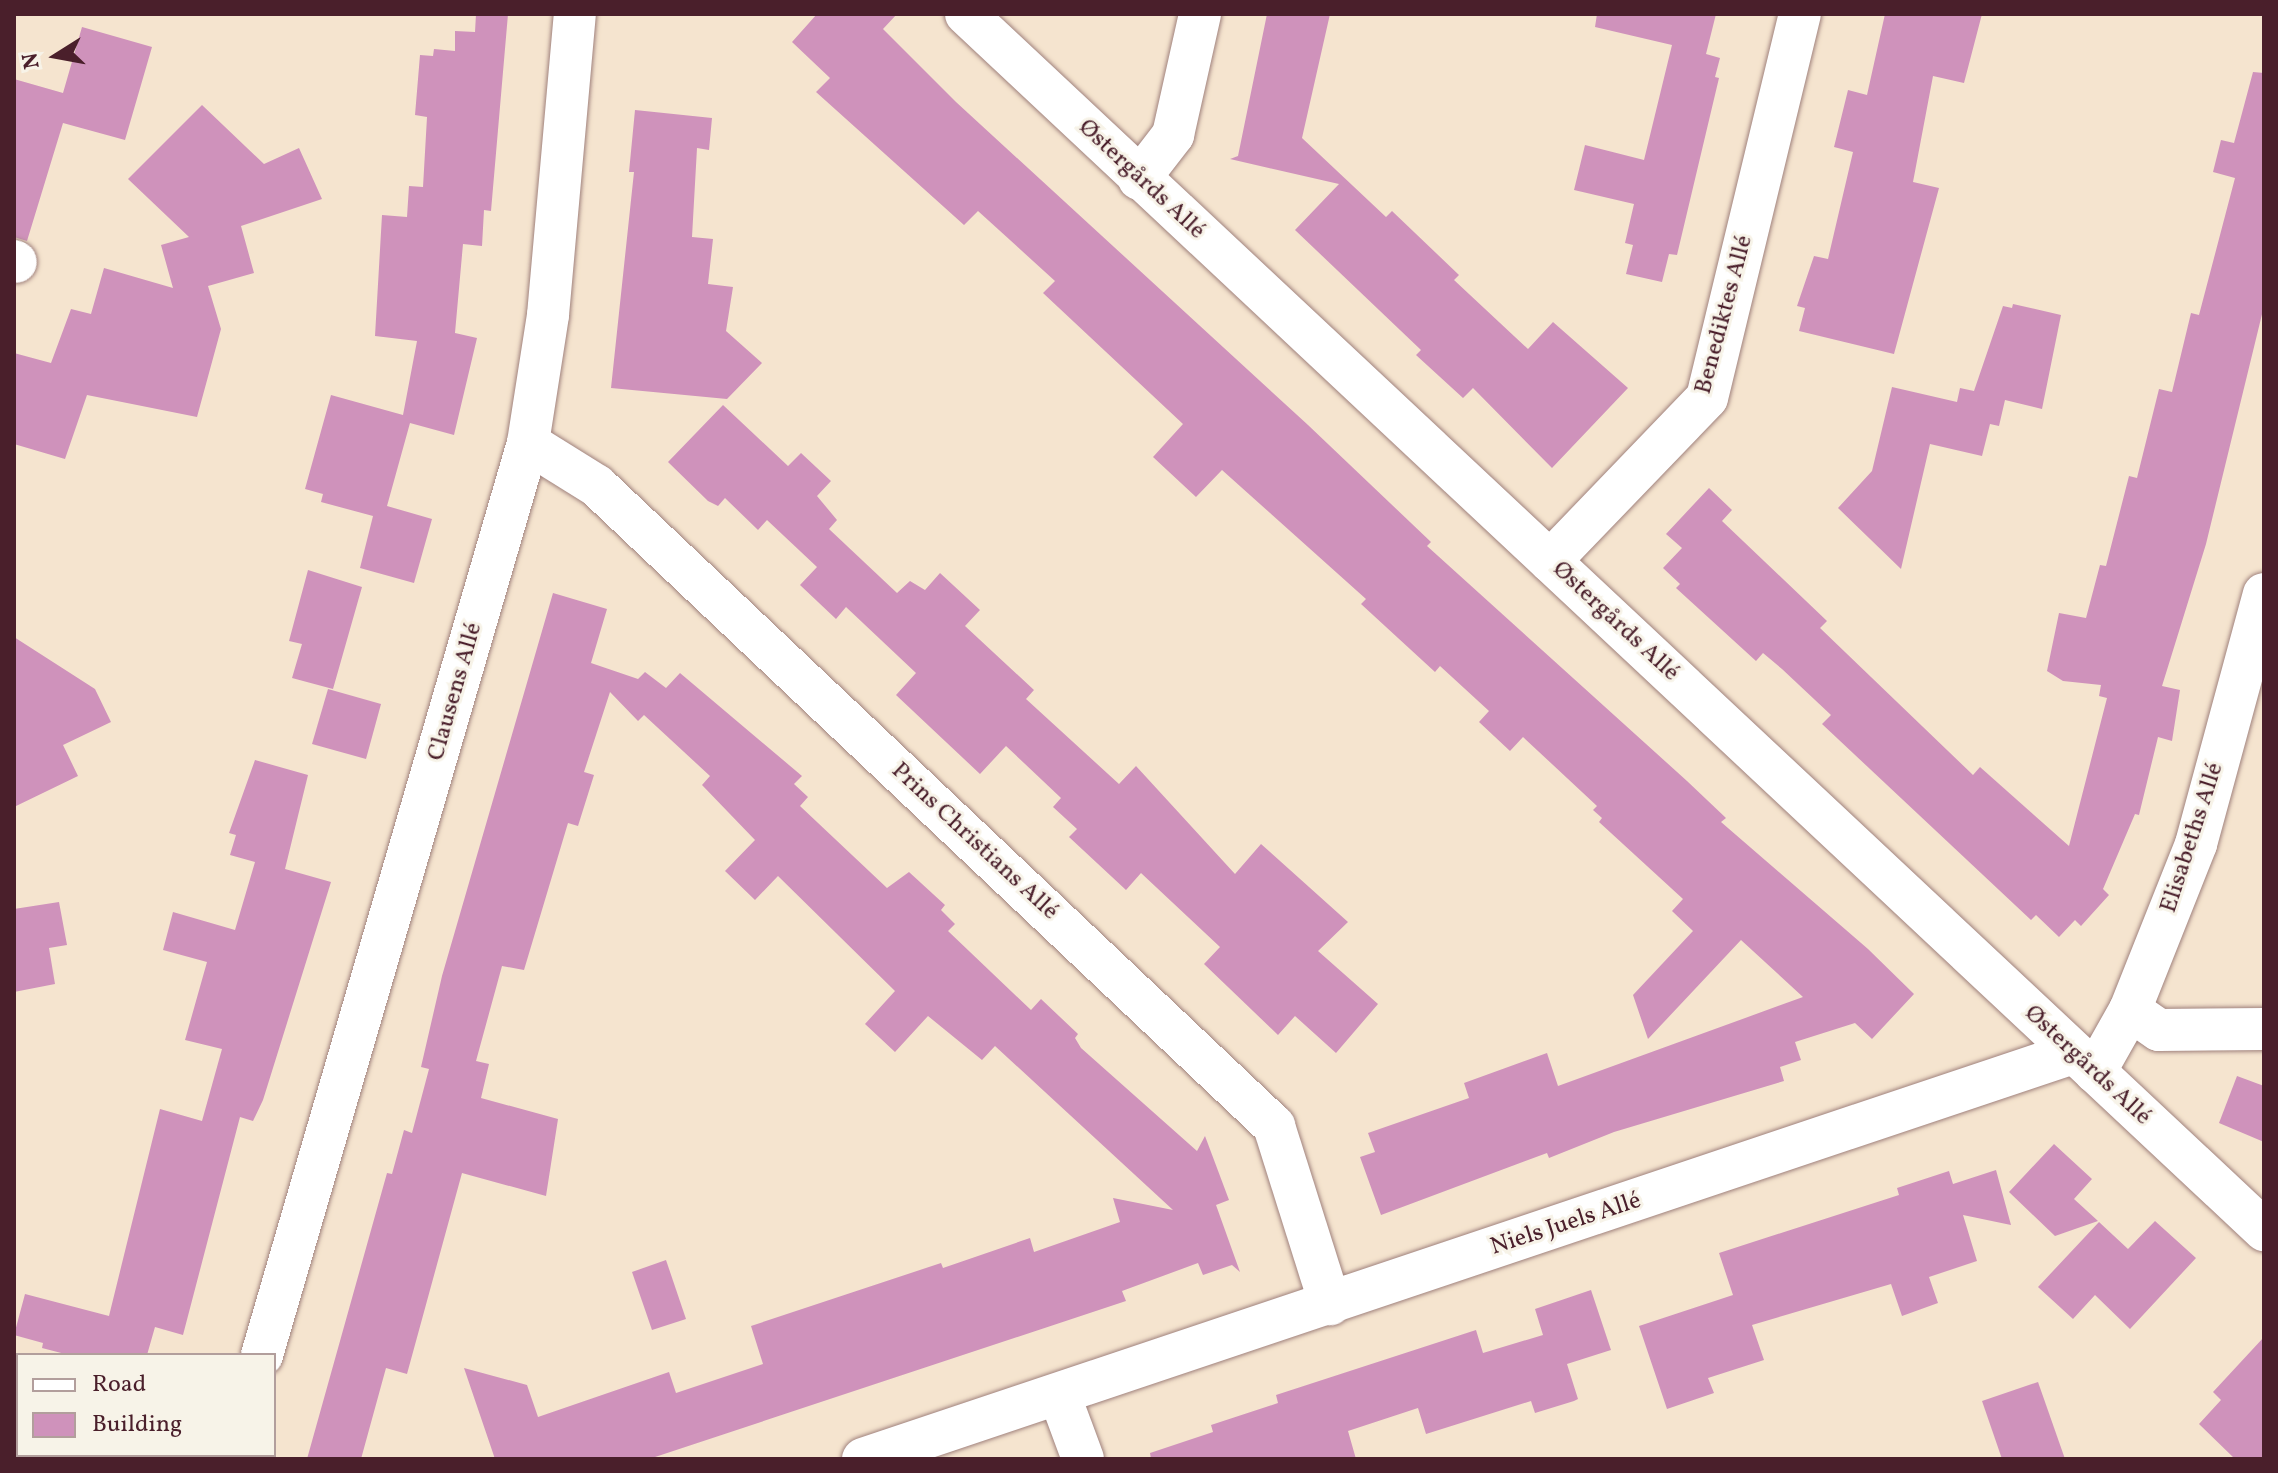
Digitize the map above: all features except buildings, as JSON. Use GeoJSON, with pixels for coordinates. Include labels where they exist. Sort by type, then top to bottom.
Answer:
{"type":"FeatureCollection","features":[{"type":"Feature","properties":{"kind":"street","name":"Clausens Allé"},"geometry":{"type":"LineString","coordinates":[[263,1353],[528,443],[548,315],[575,14]]}},
{"type":"Feature","properties":{"kind":"street","name":"Østergårds Allé"},"geometry":{"type":"LineString","coordinates":[[966,14],[2264,1230]]}},
{"type":"Feature","properties":{"kind":"street"},"geometry":{"type":"LineString","coordinates":[[1139,179],[1173,135],[1200,14]]}},
{"type":"Feature","properties":{"kind":"street","name":"Benediktes Allé"},"geometry":{"type":"LineString","coordinates":[[1550,561],[1707,398],[1800,14]]}},
{"type":"Feature","properties":{"kind":"street","name":"Prins Christians Allé"},"geometry":{"type":"LineString","coordinates":[[528,443],[597,486],[1274,1126],[1330,1304]]}},
{"type":"Feature","properties":{"kind":"street","name":"Elisabeths Allé"},"geometry":{"type":"LineString","coordinates":[[2084,1063],[2130,1010],[2196,844],[2264,594]]}},
{"type":"Feature","properties":{"kind":"street"},"geometry":{"type":"LineString","coordinates":[[2130,1010],[2159,1030],[2264,1029]]}},
{"type":"Feature","properties":{"kind":"street","name":"Niels Juels Allé"},"geometry":{"type":"LineString","coordinates":[[863,1459],[1330,1304],[2084,1063]]}},
{"type":"Feature","properties":{"kind":"street"},"geometry":{"type":"LineString","coordinates":[[1059,1394],[1083,1459]]}}]}
